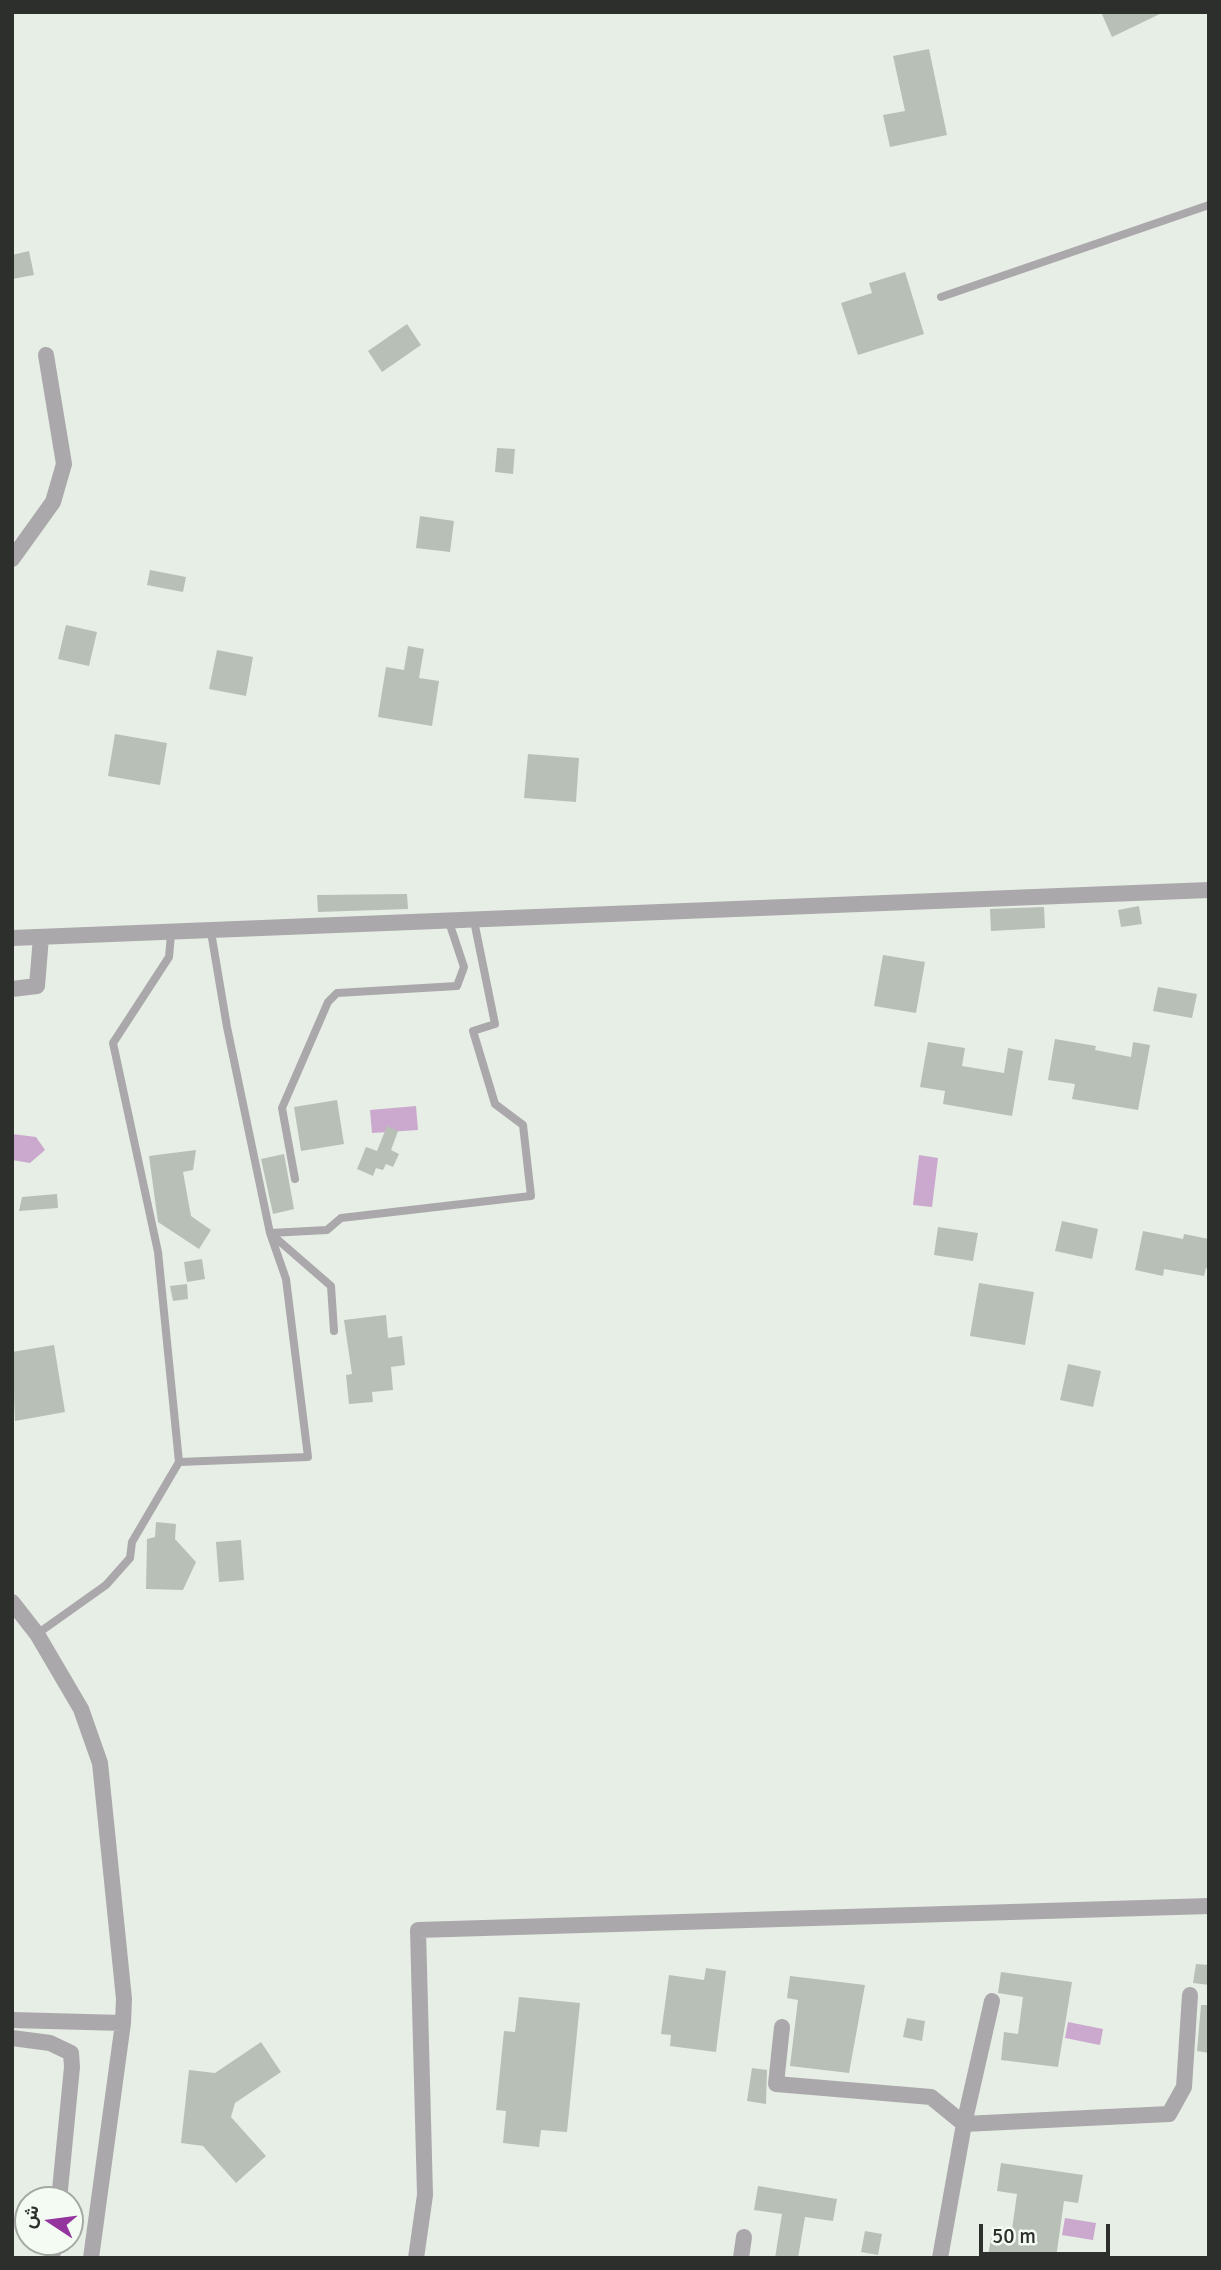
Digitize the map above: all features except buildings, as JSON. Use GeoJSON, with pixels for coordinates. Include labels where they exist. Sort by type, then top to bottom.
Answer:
{"type":"FeatureCollection","features":[{"type":"Feature","properties":{"kind":"street"},"geometry":{"type":"LineString","coordinates":[[12,559],[53,502],[64,464],[46,355]]}},
{"type":"Feature","properties":{"kind":"street"},"geometry":{"type":"LineString","coordinates":[[12,938],[171,934],[802,904],[1209,890]]}},
{"type":"Feature","properties":{"kind":"street"},"geometry":{"type":"LineString","coordinates":[[12,989],[37,986],[41,937]]}},
{"type":"Feature","properties":{"kind":"street"},"geometry":{"type":"LineString","coordinates":[[12,1602],[37,1634],[81,1709],[100,1763],[123,1965],[123,2023],[91,2258]]}},
{"type":"Feature","properties":{"kind":"street"},"geometry":{"type":"LineString","coordinates":[[416,2258],[425,2195],[418,1930],[1209,1906]]}},
{"type":"Feature","properties":{"kind":"street"},"geometry":{"type":"LineString","coordinates":[[782,2026],[776,2084],[931,2097],[964,2124],[1169,2114],[1184,2087],[1189,1995]]}},
{"type":"Feature","properties":{"kind":"street"},"geometry":{"type":"LineString","coordinates":[[940,2258],[964,2124],[992,2001]]}},
{"type":"Feature","properties":{"kind":"street"},"geometry":{"type":"LineString","coordinates":[[12,2020],[123,2023]]}},
{"type":"Feature","properties":{"kind":"street"},"geometry":{"type":"LineString","coordinates":[[12,2038],[50,2043],[71,2053],[72,2067],[60,2186]]}},
{"type":"Feature","properties":{"kind":"street"},"geometry":{"type":"LineString","coordinates":[[741,2258],[744,2237]]}},
{"type":"Feature","properties":{"kind":"lane"},"geometry":{"type":"LineString","coordinates":[[941,297],[1209,205]]}},
{"type":"Feature","properties":{"kind":"lane"},"geometry":{"type":"LineString","coordinates":[[270,1233],[327,1230],[341,1218],[531,1196],[523,1125],[495,1104],[473,1031],[495,1024],[474,921]]}},
{"type":"Feature","properties":{"kind":"lane"},"geometry":{"type":"LineString","coordinates":[[295,1179],[282,1108],[328,1002],[337,993],[457,986],[464,967],[449,922]]}},
{"type":"Feature","properties":{"kind":"lane"},"geometry":{"type":"LineString","coordinates":[[179,1462],[308,1458],[286,1279],[270,1233],[227,1027],[211,932]]}},
{"type":"Feature","properties":{"kind":"lane"},"geometry":{"type":"LineString","coordinates":[[37,1634],[106,1585],[130,1558],[132,1542],[179,1462],[158,1252],[113,1043],[169,957],[171,934]]}},
{"type":"Feature","properties":{"kind":"lane"},"geometry":{"type":"LineString","coordinates":[[270,1233],[331,1286],[334,1331]]}},
{"type":"Feature","properties":{"kind":"shaded area"},"geometry":{"type":"Polygon","coordinates":[[[416,1106],[418,1130],[372,1133],[370,1110],[416,1106]]]}},
{"type":"Feature","properties":{"kind":"shaded area"},"geometry":{"type":"Polygon","coordinates":[[[12,1134],[36,1137],[45,1150],[30,1163],[12,1160],[12,1134]]]}},
{"type":"Feature","properties":{"kind":"shaded area"},"geometry":{"type":"Polygon","coordinates":[[[919,1155],[938,1158],[932,1207],[913,1205],[919,1155]]]}},
{"type":"Feature","properties":{"kind":"shaded area"},"geometry":{"type":"Polygon","coordinates":[[[1068,2022],[1103,2029],[1100,2045],[1065,2038],[1068,2022]]]}},
{"type":"Feature","properties":{"kind":"shaded area"},"geometry":{"type":"Polygon","coordinates":[[[1065,2218],[1096,2223],[1093,2240],[1062,2235],[1065,2218]]]}}]}
